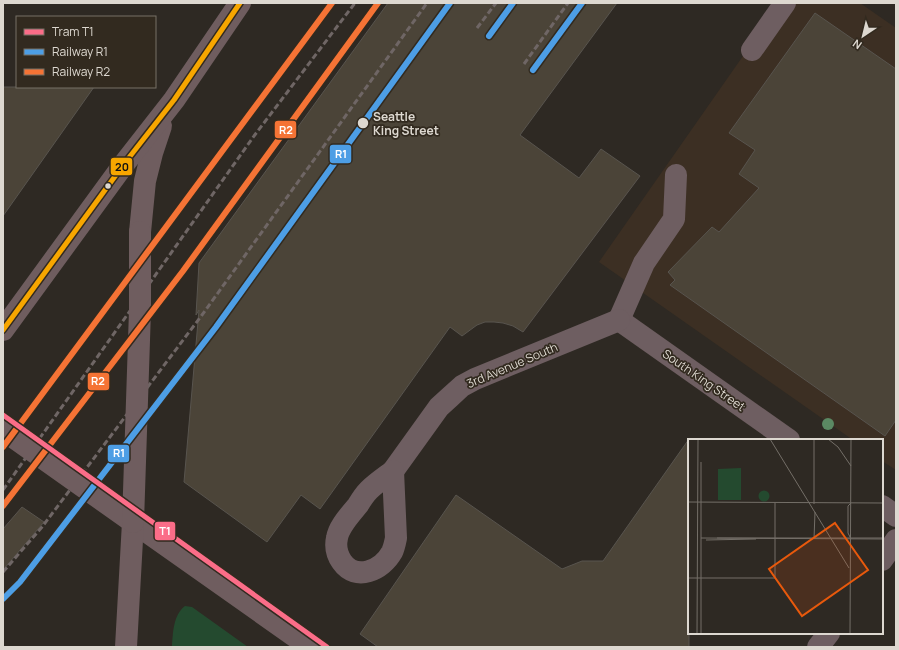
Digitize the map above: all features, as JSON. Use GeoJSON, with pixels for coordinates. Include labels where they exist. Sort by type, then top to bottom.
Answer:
{"type":"FeatureCollection","features":[{"type":"Feature","properties":{"kind":"main road"},"geometry":{"type":"LineString","coordinates":[[3,330],[124,164],[174,100],[240,3]]}},
{"type":"Feature","properties":{"kind":"main road"},"geometry":{"type":"LineString","coordinates":[[126,647],[133,522],[140,310],[140,232],[142,209],[145,181],[152,153],[161,126],[174,100]]}},
{"type":"Feature","properties":{"kind":"main road"},"geometry":{"type":"LineString","coordinates":[[3,430],[133,522],[298,644]]}},
{"type":"Feature","properties":{"kind":"street"},"geometry":{"type":"LineString","coordinates":[[752,50],[785,3]]}},
{"type":"Feature","properties":{"kind":"street"},"geometry":{"type":"LineString","coordinates":[[619,320],[644,263],[674,219],[676,175]]}},
{"type":"Feature","properties":{"kind":"street","name":"South King Street"},"geometry":{"type":"LineString","coordinates":[[619,320],[788,439]]}},
{"type":"Feature","properties":{"kind":"street","name":"3rd Avenue South"},"geometry":{"type":"LineString","coordinates":[[393,471],[439,407],[462,386],[475,379],[619,320]]}},
{"type":"Feature","properties":{"kind":"street"},"geometry":{"type":"LineString","coordinates":[[883,507],[896,516]]}},
{"type":"Feature","properties":{"kind":"street"},"geometry":{"type":"LineString","coordinates":[[883,559],[896,540]]}},
{"type":"Feature","properties":{"kind":"street"},"geometry":{"type":"LineString","coordinates":[[818,647],[828,634]]}},
{"type":"Feature","properties":{"kind":"shaded area"},"geometry":{"type":"Polygon","coordinates":[[[780,3],[860,3],[896,28],[896,470],[883,462],[883,439],[852,439],[599,262],[780,3]]]}},
{"type":"Feature","properties":{"kind":"green space"},"geometry":{"type":"Polygon","coordinates":[[[185,606],[192,607],[248,647],[172,647],[173,630],[176,619],[178,614],[185,606]]]}},
{"type":"Feature","properties":{"kind":"building"},"geometry":{"type":"Polygon","coordinates":[[[388,3],[617,3],[520,135],[579,178],[601,149],[640,176],[523,332],[513,326],[503,323],[485,322],[477,325],[462,336],[450,327],[320,509],[301,495],[267,542],[184,482],[199,310],[196,315],[199,263],[388,3]]]}},
{"type":"Feature","properties":{"kind":"building"},"geometry":{"type":"Polygon","coordinates":[[[815,13],[896,69],[896,420],[885,436],[670,285],[675,280],[668,272],[712,227],[719,232],[759,188],[739,174],[755,150],[729,133],[815,13]]]}},
{"type":"Feature","properties":{"kind":"building"},"geometry":{"type":"Polygon","coordinates":[[[3,87],[93,88],[3,216],[3,87]]]}},
{"type":"Feature","properties":{"kind":"building"},"geometry":{"type":"Polygon","coordinates":[[[688,440],[689,647],[378,647],[360,634],[456,495],[562,569],[582,561],[603,561],[688,440]]]}},
{"type":"Feature","properties":{"kind":"building"},"geometry":{"type":"Polygon","coordinates":[[[22,507],[44,522],[3,570],[3,529],[22,507]]]}},
{"type":"Feature","properties":{"kind":"railway"},"geometry":{"type":"LineString","coordinates":[[3,447],[332,3]]}},
{"type":"Feature","properties":{"kind":"railway"},"geometry":{"type":"LineString","coordinates":[[3,490],[254,136],[355,3]]}},
{"type":"Feature","properties":{"kind":"railway"},"geometry":{"type":"LineString","coordinates":[[3,572],[42,527],[202,315],[427,3]]}},
{"type":"Feature","properties":{"kind":"railway"},"geometry":{"type":"LineString","coordinates":[[477,28],[496,3]]}},
{"type":"Feature","properties":{"kind":"railway"},"geometry":{"type":"LineString","coordinates":[[489,36],[513,3]]}},
{"type":"Feature","properties":{"kind":"railway"},"geometry":{"type":"LineString","coordinates":[[524,64],[568,3]]}},
{"type":"Feature","properties":{"kind":"railway"},"geometry":{"type":"LineString","coordinates":[[533,70],[582,3]]}},
{"type":"Feature","properties":{"kind":"tram line","name":"T1"},"geometry":{"type":"LineString","coordinates":[[3,415],[327,647]]}},
{"type":"Feature","properties":{"kind":"rail line","name":"R2"},"geometry":{"type":"LineString","coordinates":[[3,447],[332,3]]}},
{"type":"Feature","properties":{"kind":"rail line","name":"R2"},"geometry":{"type":"LineString","coordinates":[[3,506],[183,271],[378,3]]}},
{"type":"Feature","properties":{"kind":"rail line","name":"R1"},"geometry":{"type":"LineString","coordinates":[[3,599],[20,582],[216,327],[450,3]]}},
{"type":"Feature","properties":{"kind":"rail line","name":"R1"},"geometry":{"type":"LineString","coordinates":[[489,36],[513,3]]}},
{"type":"Feature","properties":{"kind":"rail line","name":"R1"},"geometry":{"type":"LineString","coordinates":[[533,70],[582,3]]}},
{"type":"Feature","properties":{"kind":"transit line","name":"20"},"geometry":{"type":"LineString","coordinates":[[3,330],[124,164],[174,100],[240,3]]}},
{"type":"Feature","properties":{"kind":"place","name":"Seattle King Street"},"geometry":{"type":"Point","coordinates":[363,123]}}]}
